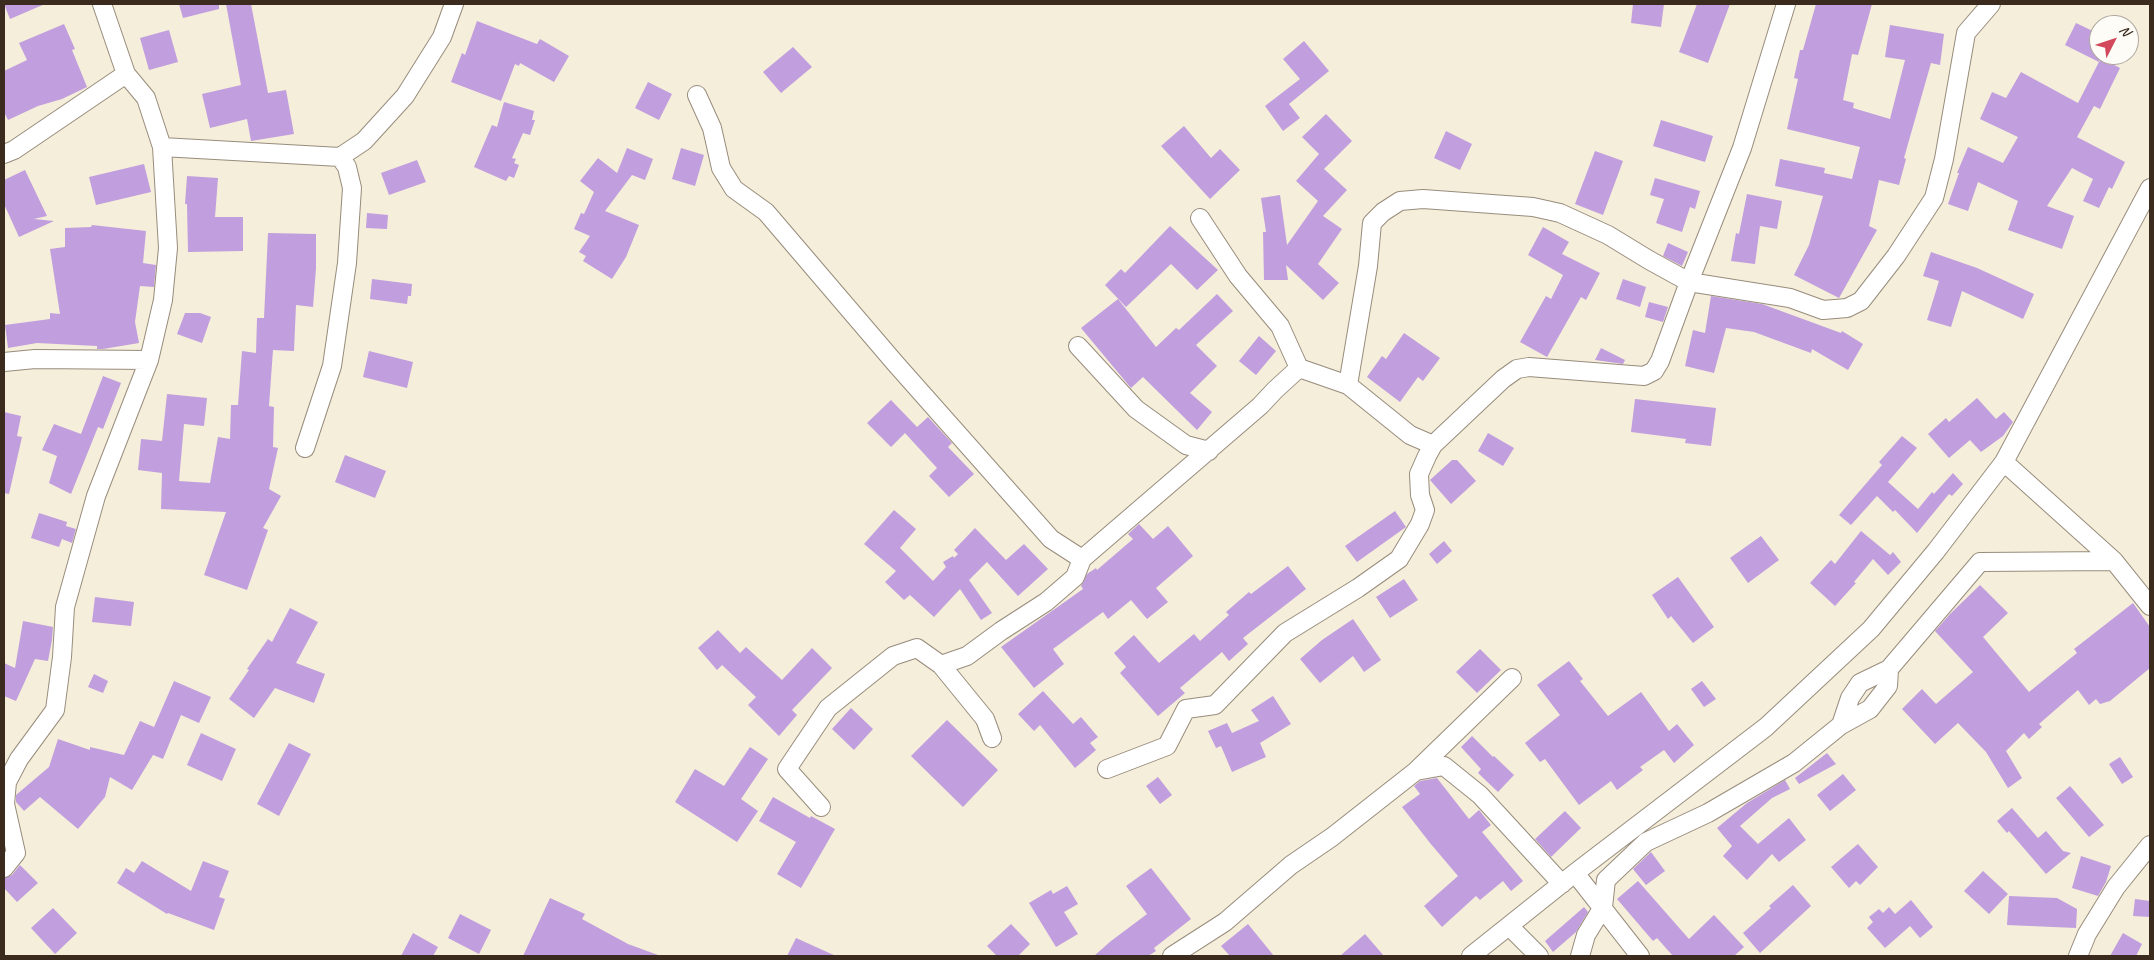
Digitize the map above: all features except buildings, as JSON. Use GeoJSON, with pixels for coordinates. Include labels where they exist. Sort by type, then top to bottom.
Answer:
{"type":"FeatureCollection","features":[{"type":"Feature","properties":{"kind":"street"},"geometry":{"type":"LineString","coordinates":[[4,868],[16,853],[6,804],[7,782],[19,759],[54,710],[62,657],[64,607],[96,496],[149,360],[163,300],[168,248],[162,147],[146,98],[126,74],[102,4]]}},
{"type":"Feature","properties":{"kind":"street"},"geometry":{"type":"LineString","coordinates":[[162,147],[340,158],[364,141],[405,96],[442,37],[454,4]]}},
{"type":"Feature","properties":{"kind":"street"},"geometry":{"type":"LineString","coordinates":[[1107,769],[1167,746],[1186,709],[1215,705],[1285,633],[1358,588],[1399,559],[1420,524],[1425,510],[1420,495],[1419,474],[1433,446],[1503,379],[1517,369],[1529,367],[1644,376],[1654,371],[1660,362],[1689,282],[1742,148],[1786,4]]}},
{"type":"Feature","properties":{"kind":"street"},"geometry":{"type":"LineString","coordinates":[[1348,385],[1368,266],[1372,224],[1383,212],[1400,202],[1423,198],[1533,207],[1560,213],[1608,235],[1689,282],[1790,298],[1823,310],[1847,308],[1861,301],[1896,256],[1934,198],[1944,159],[1966,33],[1991,4]]}},
{"type":"Feature","properties":{"kind":"street"},"geometry":{"type":"LineString","coordinates":[[4,154],[14,150],[126,74]]}},
{"type":"Feature","properties":{"kind":"street"},"geometry":{"type":"LineString","coordinates":[[697,95],[712,128],[721,168],[734,189],[766,212],[895,363],[1052,539],[1082,559]]}},
{"type":"Feature","properties":{"kind":"street"},"geometry":{"type":"LineString","coordinates":[[305,448],[332,366],[347,264],[352,188],[347,167],[340,158]]}},
{"type":"Feature","properties":{"kind":"street"},"geometry":{"type":"LineString","coordinates":[[1472,956],[1569,878],[1766,727],[1871,629],[1936,551],[2004,462],[2150,188]]}},
{"type":"Feature","properties":{"kind":"street"},"geometry":{"type":"LineString","coordinates":[[1200,218],[1238,276],[1280,326],[1299,368],[1348,385],[1410,435],[1433,446]]}},
{"type":"Feature","properties":{"kind":"street"},"geometry":{"type":"LineString","coordinates":[[1078,346],[1136,409],[1186,445],[1209,451]]}},
{"type":"Feature","properties":{"kind":"street"},"geometry":{"type":"LineString","coordinates":[[4,362],[35,359],[149,360]]}},
{"type":"Feature","properties":{"kind":"street"},"geometry":{"type":"LineString","coordinates":[[941,665],[968,656],[1001,631],[1046,602],[1075,577],[1082,559],[1209,451],[1299,368]]}},
{"type":"Feature","properties":{"kind":"street"},"geometry":{"type":"LineString","coordinates":[[1186,445],[1191,466]]}},
{"type":"Feature","properties":{"kind":"street"},"geometry":{"type":"LineString","coordinates":[[2004,462],[2114,561],[2150,606]]}},
{"type":"Feature","properties":{"kind":"street"},"geometry":{"type":"LineString","coordinates":[[1580,956],[1586,935],[1603,906],[1606,880],[1646,842],[1708,813],[1794,763],[1841,725],[1870,708],[1888,686],[1889,669],[1980,562],[2114,561]]}},
{"type":"Feature","properties":{"kind":"street"},"geometry":{"type":"LineString","coordinates":[[821,807],[787,769],[828,708],[893,656],[916,648],[941,665],[985,719],[992,738]]}},
{"type":"Feature","properties":{"kind":"street"},"geometry":{"type":"LineString","coordinates":[[1172,956],[1225,922],[1291,865],[1332,838],[1416,771],[1512,678]]}},
{"type":"Feature","properties":{"kind":"street"},"geometry":{"type":"LineString","coordinates":[[1416,771],[1444,766],[1480,795],[1569,878],[1603,906],[1640,956]]}},
{"type":"Feature","properties":{"kind":"street"},"geometry":{"type":"LineString","coordinates":[[1641,822],[1646,842]]}},
{"type":"Feature","properties":{"kind":"street"},"geometry":{"type":"LineString","coordinates":[[2078,956],[2087,934],[2116,887],[2150,845]]}},
{"type":"Feature","properties":{"kind":"street"},"geometry":{"type":"LineString","coordinates":[[1509,926],[1539,956]]}}]}
